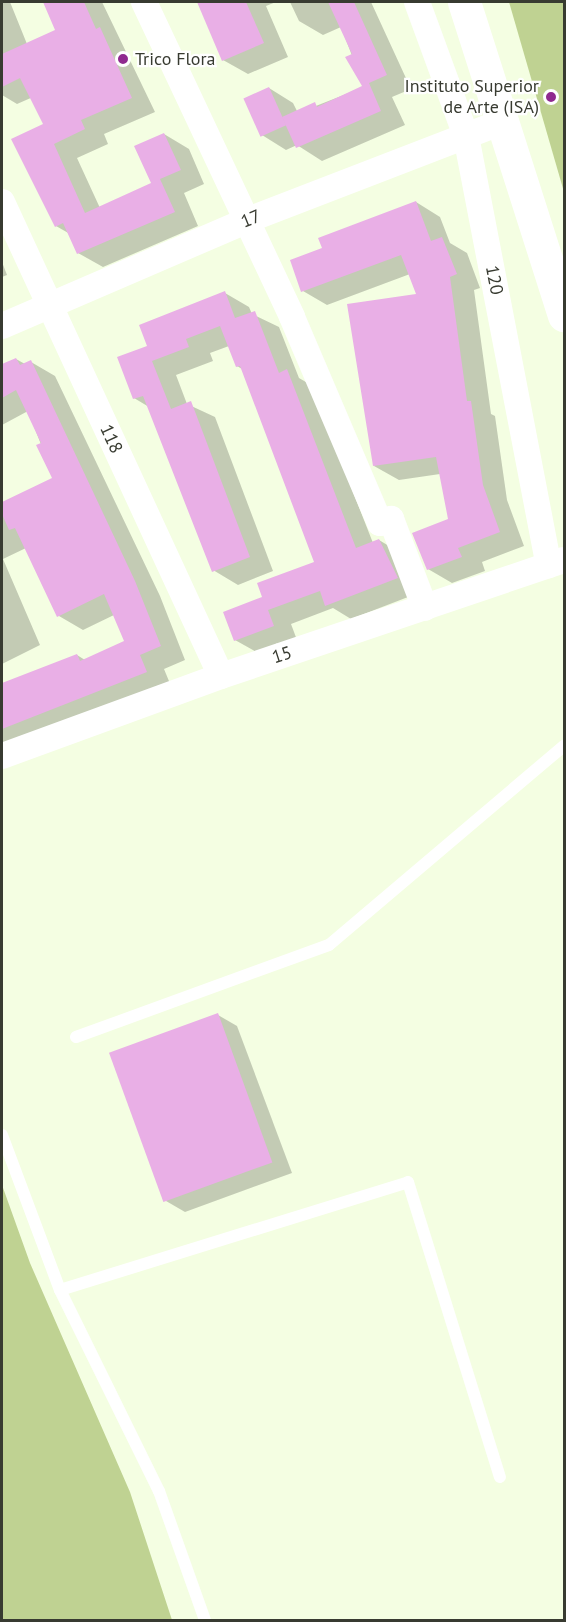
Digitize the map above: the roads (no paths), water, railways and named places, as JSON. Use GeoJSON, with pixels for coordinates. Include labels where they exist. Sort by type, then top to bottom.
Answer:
{"type":"FeatureCollection","features":[{"type":"Feature","properties":{"kind":"main road"},"geometry":{"type":"LineString","coordinates":[[464,2],[504,121],[564,315]]}},
{"type":"Feature","properties":{"kind":"street"},"geometry":{"type":"LineString","coordinates":[[144,2],[248,220],[380,524],[391,519],[425,608]]}},
{"type":"Feature","properties":{"kind":"street","name":"120"},"geometry":{"type":"LineString","coordinates":[[417,2],[466,136],[557,562]]}},
{"type":"Feature","properties":{"kind":"street","name":"17"},"geometry":{"type":"LineString","coordinates":[[2,326],[248,220],[504,121]]}},
{"type":"Feature","properties":{"kind":"street","name":"118"},"geometry":{"type":"LineString","coordinates":[[2,202],[221,676]]}},
{"type":"Feature","properties":{"kind":"street","name":"15"},"geometry":{"type":"LineString","coordinates":[[2,756],[221,676],[557,562]]}},
{"type":"Feature","properties":{"kind":"lane"},"geometry":{"type":"LineString","coordinates":[[76,1037],[329,945],[564,746]]}},
{"type":"Feature","properties":{"kind":"lane"},"geometry":{"type":"LineString","coordinates":[[2,1135],[60,1290],[159,1491],[205,1620]]}},
{"type":"Feature","properties":{"kind":"lane"},"geometry":{"type":"LineString","coordinates":[[60,1290],[408,1182],[501,1477]]}},
{"type":"Feature","properties":{"kind":"place","name":"Trico Flora"},"geometry":{"type":"Point","coordinates":[123,59]}},
{"type":"Feature","properties":{"kind":"place","name":"Instituto Superior de Arte (ISA)"},"geometry":{"type":"Point","coordinates":[551,97]}}]}
